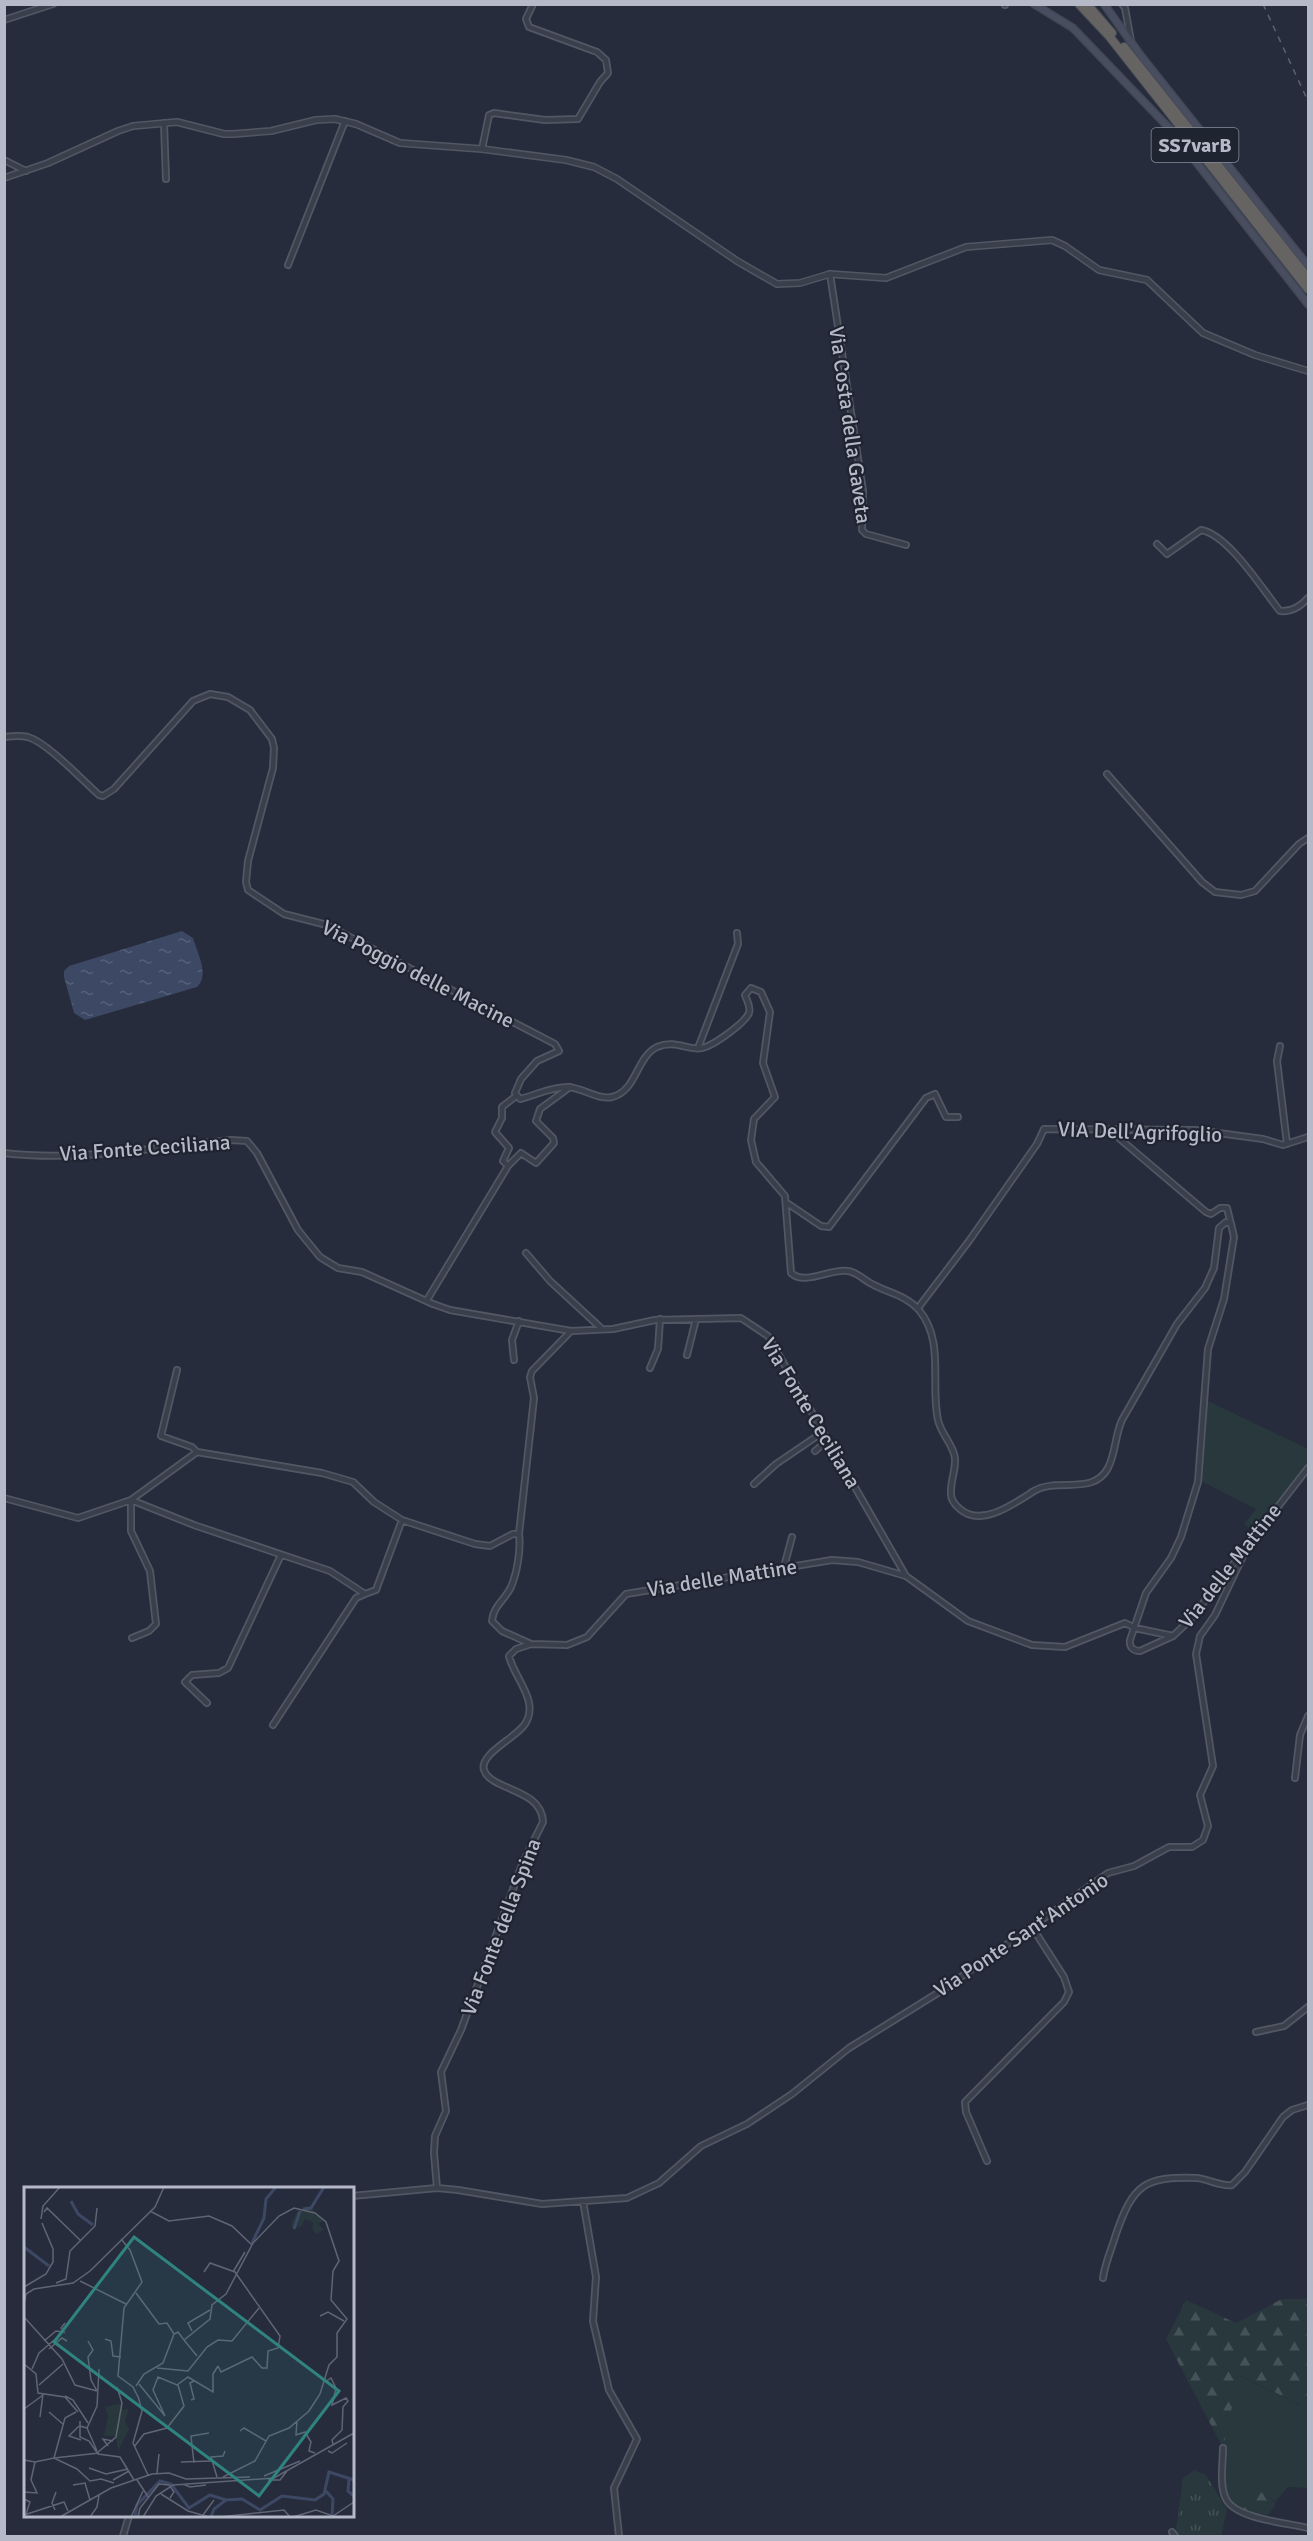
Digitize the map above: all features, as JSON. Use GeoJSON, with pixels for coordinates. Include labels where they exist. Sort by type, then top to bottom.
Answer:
{"type":"FeatureCollection","features":[{"type":"Feature","properties":{"kind":"highway","name":"SS7varB"},"geometry":{"type":"LineString","coordinates":[[1079,4],[1108,36],[1308,289]]}},
{"type":"Feature","properties":{"kind":"highway","name":"SS7varB"},"geometry":{"type":"LineString","coordinates":[[1087,4],[1308,278]]}},
{"type":"Feature","properties":{"kind":"main road"},"geometry":{"type":"LineString","coordinates":[[1034,4],[1073,28],[1171,130],[1308,304]]}},
{"type":"Feature","properties":{"kind":"main road"},"geometry":{"type":"LineString","coordinates":[[1104,4],[1132,43],[1308,266]]}},
{"type":"Feature","properties":{"kind":"street"},"geometry":{"type":"LineString","coordinates":[[4,20],[53,4]]}},
{"type":"Feature","properties":{"kind":"street"},"geometry":{"type":"LineString","coordinates":[[482,149],[489,115],[494,113],[545,120],[578,119],[608,73],[606,60],[597,52],[529,27],[526,19],[533,4]]}},
{"type":"Feature","properties":{"kind":"street"},"geometry":{"type":"LineString","coordinates":[[1122,4],[1125,8],[1132,43]]}},
{"type":"Feature","properties":{"kind":"street"},"geometry":{"type":"LineString","coordinates":[[4,178],[26,171],[118,130],[133,126],[177,122],[233,134],[271,131],[326,119],[345,121],[400,143],[482,149],[566,160],[594,167],[617,179],[737,261],[777,284],[800,283],[830,274],[886,278],[966,247],[1052,240],[1065,246],[1094,268],[1147,280],[1203,333],[1244,351],[1308,371]]}},
{"type":"Feature","properties":{"kind":"street"},"geometry":{"type":"LineString","coordinates":[[288,265],[345,121]]}},
{"type":"Feature","properties":{"kind":"street"},"geometry":{"type":"LineString","coordinates":[[165,123],[166,179]]}},
{"type":"Feature","properties":{"kind":"street"},"geometry":{"type":"LineString","coordinates":[[4,160],[26,171]]}},
{"type":"Feature","properties":{"kind":"street","name":"Via Costa della Gaveta"},"geometry":{"type":"LineString","coordinates":[[830,274],[863,491],[862,530],[866,534],[906,546]]}},
{"type":"Feature","properties":{"kind":"street"},"geometry":{"type":"LineString","coordinates":[[1157,544],[1167,554],[1201,530],[1207,531],[1222,541],[1280,611],[1299,606],[1308,598]]}},
{"type":"Feature","properties":{"kind":"street","name":"Via Poggio delle Macine"},"geometry":{"type":"LineString","coordinates":[[4,737],[31,738],[103,796],[114,789],[193,701],[201,696],[218,693],[240,703],[250,711],[266,731],[274,748],[273,768],[246,872],[248,890],[284,914],[327,925],[555,1044],[559,1051],[541,1059],[529,1070],[517,1086],[516,1096],[502,1107],[501,1118],[495,1131],[509,1148],[503,1161],[508,1166]]}},
{"type":"Feature","properties":{"kind":"street"},"geometry":{"type":"LineString","coordinates":[[1107,774],[1202,882],[1215,892],[1241,895],[1255,891],[1299,844],[1308,838]]}},
{"type":"Feature","properties":{"kind":"street"},"geometry":{"type":"LineString","coordinates":[[698,1048],[738,944],[737,933]]}},
{"type":"Feature","properties":{"kind":"street"},"geometry":{"type":"LineString","coordinates":[[516,1096],[520,1099],[546,1089],[570,1087],[603,1097],[612,1097],[624,1090],[646,1057],[658,1047],[676,1043],[698,1048],[715,1042],[745,1019],[750,1008],[745,995],[747,991],[754,989],[761,993],[770,1012],[763,1063],[775,1097],[754,1119],[751,1140],[756,1162],[783,1193],[787,1203],[789,1269],[794,1276],[804,1278],[835,1271],[851,1271],[871,1284],[902,1296],[918,1308],[932,1333],[937,1418],[955,1459],[952,1499],[967,1514],[983,1516],[1015,1503],[1044,1487],[1090,1484],[1104,1475],[1113,1455],[1122,1420],[1177,1324],[1205,1288],[1214,1268],[1219,1228],[1226,1222],[1231,1224]]}},
{"type":"Feature","properties":{"kind":"street"},"geometry":{"type":"LineString","coordinates":[[1280,1046],[1277,1061],[1287,1144]]}},
{"type":"Feature","properties":{"kind":"street"},"geometry":{"type":"LineString","coordinates":[[427,1300],[508,1166],[521,1153],[536,1163],[550,1149],[554,1143],[553,1138],[536,1121],[540,1109],[570,1087]]}},
{"type":"Feature","properties":{"kind":"street"},"geometry":{"type":"LineString","coordinates":[[787,1203],[822,1226],[829,1227],[926,1098],[935,1094],[946,1117],[958,1117]]}},
{"type":"Feature","properties":{"kind":"street","name":"VIA Dell'Agrifoglio"},"geometry":{"type":"LineString","coordinates":[[918,1308],[969,1240],[1044,1129],[1196,1130],[1263,1139],[1277,1145],[1308,1137]]}},
{"type":"Feature","properties":{"kind":"street"},"geometry":{"type":"LineString","coordinates":[[1114,1130],[1120,1139],[1206,1212],[1211,1214],[1220,1208],[1227,1208],[1234,1237],[1224,1299],[1208,1349],[1198,1482],[1181,1537],[1171,1558],[1146,1593],[1134,1629]]}},
{"type":"Feature","properties":{"kind":"street","name":"Via Fonte Ceciliana"},"geometry":{"type":"LineString","coordinates":[[4,1153],[83,1154],[231,1140],[247,1141],[257,1153],[298,1230],[320,1257],[338,1268],[362,1272],[433,1304],[450,1310],[571,1331],[602,1329],[660,1319],[741,1318],[768,1336],[906,1576]]}},
{"type":"Feature","properties":{"kind":"street"},"geometry":{"type":"LineString","coordinates":[[526,1253],[550,1281],[602,1329]]}},
{"type":"Feature","properties":{"kind":"street"},"geometry":{"type":"LineString","coordinates":[[650,1368],[658,1349],[660,1319]]}},
{"type":"Feature","properties":{"kind":"street"},"geometry":{"type":"LineString","coordinates":[[687,1355],[696,1319]]}},
{"type":"Feature","properties":{"kind":"street"},"geometry":{"type":"LineString","coordinates":[[514,1360],[512,1340],[519,1321]]}},
{"type":"Feature","properties":{"kind":"street"},"geometry":{"type":"LineString","coordinates":[[177,1370],[161,1436],[192,1447],[197,1452],[322,1473],[353,1482],[374,1502],[402,1520],[474,1544],[490,1546],[519,1534],[531,1434],[532,1371],[571,1331]]}},
{"type":"Feature","properties":{"kind":"street"},"geometry":{"type":"LineString","coordinates":[[754,1484],[776,1464],[823,1432]]}},
{"type":"Feature","properties":{"kind":"street"},"geometry":{"type":"LineString","coordinates":[[815,1451],[828,1440]]}},
{"type":"Feature","properties":{"kind":"street"},"geometry":{"type":"LineString","coordinates":[[4,1498],[78,1518],[131,1500],[197,1452]]}},
{"type":"Feature","properties":{"kind":"street","name":"Via delle Mattine"},"geometry":{"type":"LineString","coordinates":[[1134,1629],[1129,1643],[1132,1649],[1137,1651],[1173,1636],[1191,1620],[1308,1468]]}},
{"type":"Feature","properties":{"kind":"street"},"geometry":{"type":"LineString","coordinates":[[131,1500],[194,1525],[330,1571],[365,1594]]}},
{"type":"Feature","properties":{"kind":"street"},"geometry":{"type":"LineString","coordinates":[[131,1500],[132,1531],[150,1571],[156,1624],[149,1631],[132,1638]]}},
{"type":"Feature","properties":{"kind":"street"},"geometry":{"type":"LineString","coordinates":[[273,1725],[356,1598],[376,1590],[402,1520]]}},
{"type":"Feature","properties":{"kind":"street","name":"Via delle Mattine"},"geometry":{"type":"LineString","coordinates":[[519,1534],[517,1561],[511,1588],[492,1613],[492,1621],[502,1630],[531,1644],[567,1645],[586,1637],[626,1594],[841,1561],[858,1562],[906,1576],[968,1621],[1032,1645],[1065,1647],[1125,1623],[1134,1629],[1173,1636]]}},
{"type":"Feature","properties":{"kind":"street"},"geometry":{"type":"LineString","coordinates":[[788,1569],[785,1563],[792,1537]]}},
{"type":"Feature","properties":{"kind":"street","name":"Via Ponte Sant'Antonio"},"geometry":{"type":"LineString","coordinates":[[437,2188],[542,2204],[627,2198],[659,2182],[701,2146],[756,2118],[792,2094],[849,2048],[941,1991],[1108,1873],[1134,1866],[1169,1847],[1192,1847],[1203,1840],[1208,1826],[1200,1795],[1213,1766],[1197,1654],[1200,1636],[1215,1615],[1247,1547]]}},
{"type":"Feature","properties":{"kind":"street"},"geometry":{"type":"LineString","coordinates":[[207,1704],[185,1682],[192,1675],[219,1672],[228,1668],[281,1555]]}},
{"type":"Feature","properties":{"kind":"street","name":"Via Fonte della Spina"},"geometry":{"type":"LineString","coordinates":[[437,2188],[435,2136],[446,2110],[441,2072],[461,2030],[523,1862],[543,1822],[540,1808],[531,1799],[487,1775],[483,1767],[485,1758],[518,1734],[527,1722],[530,1710],[527,1695],[512,1667],[509,1656],[516,1649],[531,1644]]}},
{"type":"Feature","properties":{"kind":"street"},"geometry":{"type":"LineString","coordinates":[[1295,1778],[1300,1734],[1308,1716]]}},
{"type":"Feature","properties":{"kind":"street"},"geometry":{"type":"LineString","coordinates":[[987,2161],[966,2112],[965,2102],[1064,2002],[1070,1992],[1064,1977],[1032,1927]]}},
{"type":"Feature","properties":{"kind":"street"},"geometry":{"type":"LineString","coordinates":[[1256,2032],[1284,2026],[1308,2007]]}},
{"type":"Feature","properties":{"kind":"street"},"geometry":{"type":"LineString","coordinates":[[1103,2278],[1124,2212],[1131,2199],[1141,2188],[1152,2181],[1168,2178],[1206,2179],[1225,2186],[1232,2185],[1245,2172],[1283,2116],[1292,2110],[1308,2105]]}},
{"type":"Feature","properties":{"kind":"street"},"geometry":{"type":"LineString","coordinates":[[354,2196],[437,2188]]}},
{"type":"Feature","properties":{"kind":"street"},"geometry":{"type":"LineString","coordinates":[[583,2201],[596,2277],[593,2321],[609,2390],[638,2439],[614,2488],[620,2536]]}},
{"type":"Feature","properties":{"kind":"street"},"geometry":{"type":"LineString","coordinates":[[1223,2448],[1223,2488],[1226,2500],[1235,2509],[1271,2521],[1308,2528]]}},
{"type":"Feature","properties":{"kind":"street"},"geometry":{"type":"LineString","coordinates":[[123,2536],[129,2517]]}},
{"type":"Feature","properties":{"kind":"green space"},"geometry":{"type":"Polygon","coordinates":[[[1208,1401],[1308,1449],[1308,1465],[1253,1532],[1244,1524],[1256,1509],[1201,1481],[1204,1407],[1208,1401]]]}},
{"type":"Feature","properties":{"kind":"green space"},"geometry":{"type":"Polygon","coordinates":[[[1282,2299],[1308,2299],[1308,2397],[1301,2405],[1239,2375],[1223,2448],[1166,2339],[1186,2300],[1236,2323],[1282,2299]]]}},
{"type":"Feature","properties":{"kind":"green space"},"geometry":{"type":"Polygon","coordinates":[[[1238,2375],[1300,2405],[1308,2397],[1308,2488],[1288,2487],[1275,2502],[1264,2492],[1235,2509],[1226,2500],[1223,2448],[1238,2375]]]}},
{"type":"Feature","properties":{"kind":"green space"},"geometry":{"type":"Polygon","coordinates":[[[1194,2470],[1206,2475],[1227,2510],[1221,2536],[1179,2536],[1176,2529],[1183,2478],[1194,2470]]]}},
{"type":"Feature","properties":{"kind":"green space"},"geometry":{"type":"Polygon","coordinates":[[[1264,2492],[1276,2504],[1268,2515],[1235,2509],[1254,2494],[1264,2492]]]}},
{"type":"Feature","properties":{"kind":"water"},"geometry":{"type":"Polygon","coordinates":[[[182,931],[193,938],[203,970],[201,982],[197,987],[85,1020],[74,1013],[64,977],[64,971],[69,966],[182,931]]]}},
{"type":"Feature","properties":{"kind":"railway"},"geometry":{"type":"LineString","coordinates":[[1263,4],[1308,101]]}}]}
